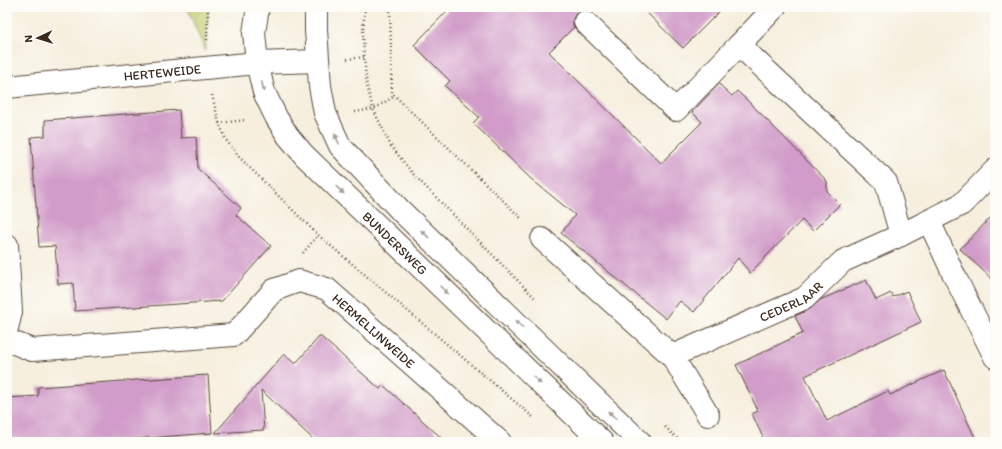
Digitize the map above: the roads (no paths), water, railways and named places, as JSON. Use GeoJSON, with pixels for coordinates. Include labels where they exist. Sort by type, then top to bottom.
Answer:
{"type":"FeatureCollection","features":[{"type":"Feature","properties":{"kind":"street","name":"BUNDERSWEG"},"geometry":{"type":"LineString","coordinates":[[258,7],[254,33],[257,63],[264,92],[276,117],[288,136],[304,155],[602,442]]}},
{"type":"Feature","properties":{"kind":"street"},"geometry":{"type":"LineString","coordinates":[[316,7],[320,86],[325,113],[340,146],[402,211],[640,442]]}},
{"type":"Feature","properties":{"kind":"street"},"geometry":{"type":"LineString","coordinates":[[585,22],[676,110],[775,7]]}},
{"type":"Feature","properties":{"kind":"street"},"geometry":{"type":"LineString","coordinates":[[739,45],[886,182],[901,235]]}},
{"type":"Feature","properties":{"kind":"street","name":"HERTEWEIDE"},"geometry":{"type":"LineString","coordinates":[[7,87],[208,67],[257,63],[318,61]]}},
{"type":"Feature","properties":{"kind":"street","name":"CEDERLAAR"},"geometry":{"type":"LineString","coordinates":[[672,356],[805,298],[843,261],[901,235],[962,204],[995,170]]}},
{"type":"Feature","properties":{"kind":"street"},"geometry":{"type":"LineString","coordinates":[[929,221],[995,357]]}},
{"type":"Feature","properties":{"kind":"street"},"geometry":{"type":"LineString","coordinates":[[542,239],[672,356],[708,415]]}},
{"type":"Feature","properties":{"kind":"street"},"geometry":{"type":"LineString","coordinates":[[7,245],[12,312],[7,328]]}},
{"type":"Feature","properties":{"kind":"street","name":"HERMELIJNWEIDE"},"geometry":{"type":"LineString","coordinates":[[7,340],[32,350],[234,335],[274,290],[299,282],[327,289],[500,442]]}}]}
